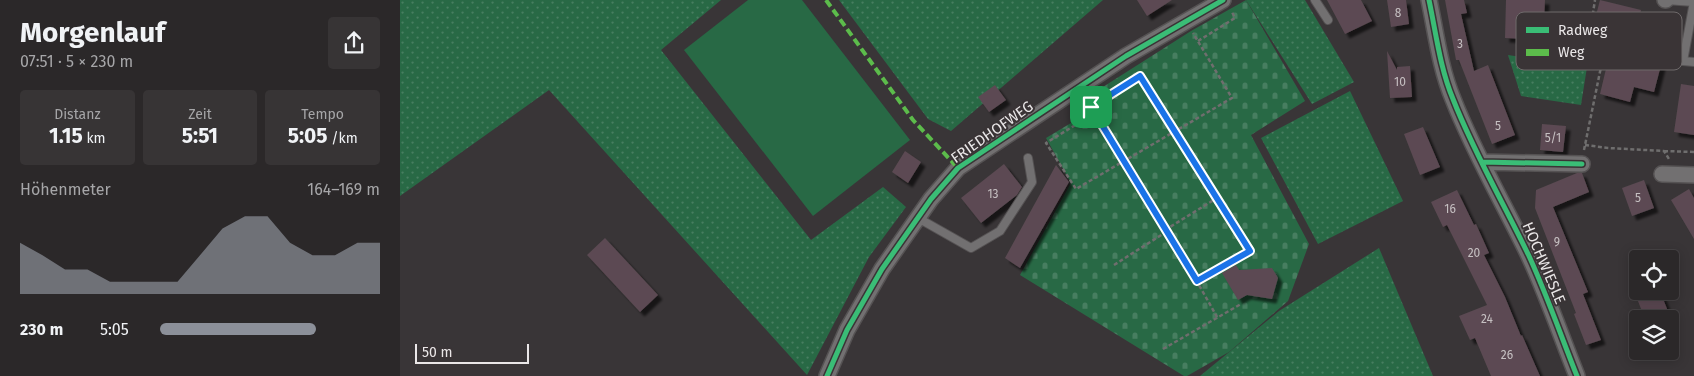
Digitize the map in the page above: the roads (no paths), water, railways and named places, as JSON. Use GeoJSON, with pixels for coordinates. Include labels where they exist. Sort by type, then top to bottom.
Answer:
{"type":"FeatureCollection","features":[{"type":"Feature","properties":{"kind":"street","name":"HOCHWIESLE"},"geometry":{"type":"LineString","coordinates":[[1429,0],[1452,98],[1530,259],[1577,376]]}},
{"type":"Feature","properties":{"kind":"street","name":"FRIEDHOFWEG"},"geometry":{"type":"LineString","coordinates":[[827,376],[847,330],[882,269],[931,200],[958,168],[1126,56],[1186,21],[1225,3]]}},
{"type":"Feature","properties":{"kind":"street"},"geometry":{"type":"LineString","coordinates":[[1482,162],[1582,164]]}},
{"type":"Feature","properties":{"kind":"street"},"geometry":{"type":"LineString","coordinates":[[1670,174],[1694,175]]}},
{"type":"Feature","properties":{"kind":"lane"},"geometry":{"type":"LineString","coordinates":[[1315,0],[1328,20]]}},
{"type":"Feature","properties":{"kind":"lane"},"geometry":{"type":"LineString","coordinates":[[1666,0],[1694,2],[1682,61],[1694,62]]}},
{"type":"Feature","properties":{"kind":"lane"},"geometry":{"type":"LineString","coordinates":[[918,218],[971,248],[1000,232],[1032,182],[1028,158]]}}]}
